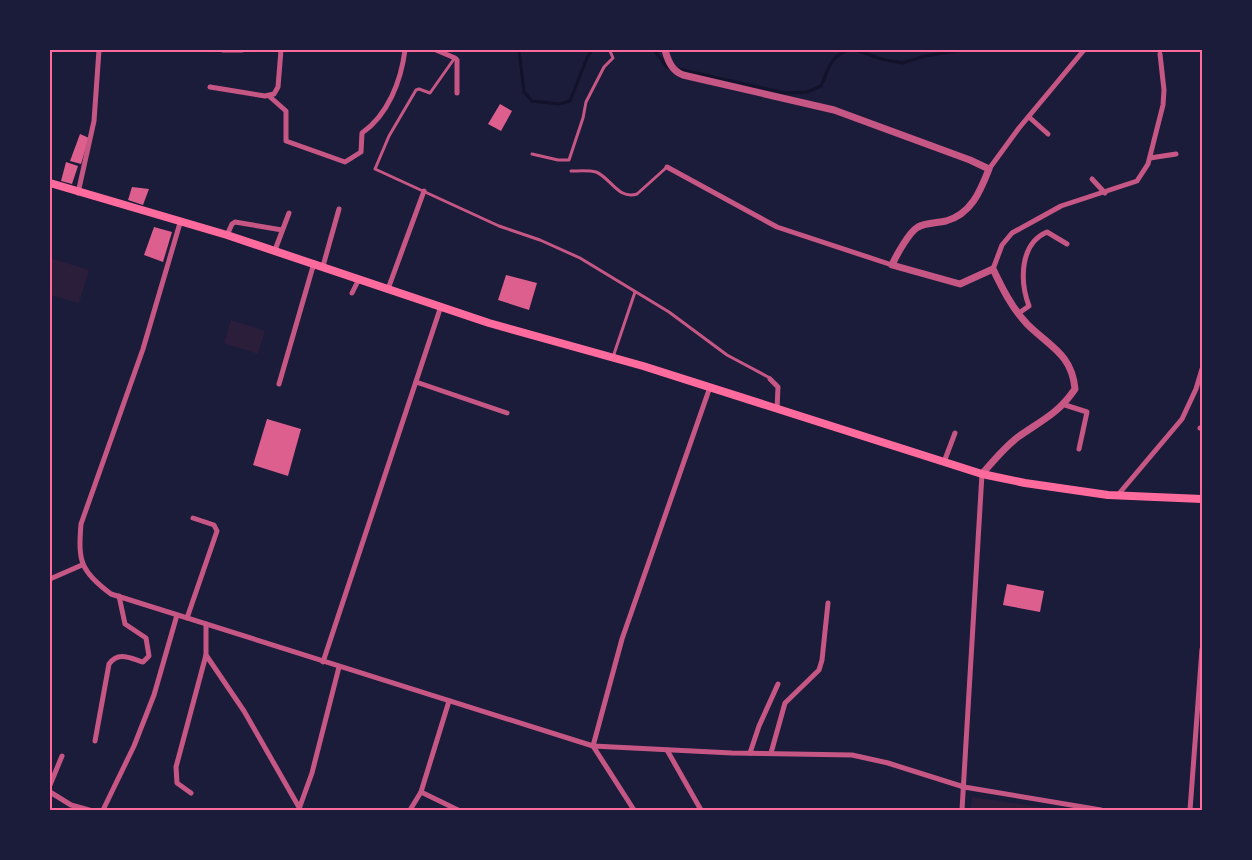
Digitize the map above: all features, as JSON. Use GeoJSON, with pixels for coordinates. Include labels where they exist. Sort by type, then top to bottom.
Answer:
{"type":"FeatureCollection","features":[{"type":"Feature","properties":{"kind":"main road"},"geometry":{"type":"LineString","coordinates":[[50,183],[227,235],[489,323],[710,387],[982,474],[1025,483],[1117,496],[1203,500]]}},
{"type":"Feature","properties":{"kind":"street"},"geometry":{"type":"LineString","coordinates":[[78,193],[94,121],[99,50]]}},
{"type":"Feature","properties":{"kind":"street"},"geometry":{"type":"LineString","coordinates":[[224,50],[242,50]]}},
{"type":"Feature","properties":{"kind":"street"},"geometry":{"type":"LineString","coordinates":[[269,96],[274,94],[278,87],[280,50]]}},
{"type":"Feature","properties":{"kind":"street"},"geometry":{"type":"LineString","coordinates":[[210,87],[269,96],[286,111],[286,141],[345,162],[361,152],[362,133],[388,105],[405,50]]}},
{"type":"Feature","properties":{"kind":"street"},"geometry":{"type":"LineString","coordinates":[[436,50],[458,60],[457,93]]}},
{"type":"Feature","properties":{"kind":"street"},"geometry":{"type":"LineString","coordinates":[[665,50],[671,66],[677,73],[834,110],[970,160],[988,169]]}},
{"type":"Feature","properties":{"kind":"street"},"geometry":{"type":"LineString","coordinates":[[892,265],[898,252],[916,228],[950,220],[971,206],[988,169],[1084,50]]}},
{"type":"Feature","properties":{"kind":"street"},"geometry":{"type":"LineString","coordinates":[[667,167],[777,227],[892,265],[960,284],[993,269],[1002,245],[1012,233],[1061,206],[1137,182],[1150,158],[1163,105],[1164,90],[1160,54]]}},
{"type":"Feature","properties":{"kind":"street"},"geometry":{"type":"LineString","coordinates":[[1029,117],[1048,134]]}},
{"type":"Feature","properties":{"kind":"street"},"geometry":{"type":"LineString","coordinates":[[1150,158],[1176,154]]}},
{"type":"Feature","properties":{"kind":"street"},"geometry":{"type":"LineString","coordinates":[[1092,178],[1105,193]]}},
{"type":"Feature","properties":{"kind":"street"},"geometry":{"type":"LineString","coordinates":[[388,289],[423,191]]}},
{"type":"Feature","properties":{"kind":"street"},"geometry":{"type":"LineString","coordinates":[[324,266],[339,209]]}},
{"type":"Feature","properties":{"kind":"street"},"geometry":{"type":"LineString","coordinates":[[275,250],[289,213]]}},
{"type":"Feature","properties":{"kind":"street"},"geometry":{"type":"LineString","coordinates":[[227,235],[235,222],[282,230]]}},
{"type":"Feature","properties":{"kind":"street"},"geometry":{"type":"LineString","coordinates":[[180,223],[143,349],[81,524],[79,545],[82,565],[89,576],[111,594],[593,746],[852,755],[888,763],[964,787],[1101,810]]}},
{"type":"Feature","properties":{"kind":"street"},"geometry":{"type":"LineString","coordinates":[[1019,313],[1029,306],[1023,290],[1022,273],[1028,250],[1039,236],[1047,232],[1067,244]]}},
{"type":"Feature","properties":{"kind":"street"},"geometry":{"type":"LineString","coordinates":[[279,384],[314,263]]}},
{"type":"Feature","properties":{"kind":"street"},"geometry":{"type":"LineString","coordinates":[[962,810],[982,474],[1017,438],[1065,405],[1075,389],[1068,363],[1019,313],[993,269]]}},
{"type":"Feature","properties":{"kind":"street"},"geometry":{"type":"LineString","coordinates":[[352,293],[359,279]]}},
{"type":"Feature","properties":{"kind":"street"},"geometry":{"type":"LineString","coordinates":[[323,662],[441,306]]}},
{"type":"Feature","properties":{"kind":"street"},"geometry":{"type":"LineString","coordinates":[[1117,496],[1182,419],[1203,369]]}},
{"type":"Feature","properties":{"kind":"street"},"geometry":{"type":"LineString","coordinates":[[770,379],[778,387],[777,409]]}},
{"type":"Feature","properties":{"kind":"street"},"geometry":{"type":"LineString","coordinates":[[416,382],[507,413]]}},
{"type":"Feature","properties":{"kind":"street"},"geometry":{"type":"LineString","coordinates":[[1196,389],[1203,383]]}},
{"type":"Feature","properties":{"kind":"street"},"geometry":{"type":"LineString","coordinates":[[634,810],[593,746],[622,639],[710,387]]}},
{"type":"Feature","properties":{"kind":"street"},"geometry":{"type":"LineString","coordinates":[[1065,405],[1087,412],[1079,448]]}},
{"type":"Feature","properties":{"kind":"street"},"geometry":{"type":"LineString","coordinates":[[944,462],[955,433]]}},
{"type":"Feature","properties":{"kind":"street"},"geometry":{"type":"LineString","coordinates":[[187,618],[217,531],[214,525],[192,518]]}},
{"type":"Feature","properties":{"kind":"street"},"geometry":{"type":"LineString","coordinates":[[50,579],[82,565]]}},
{"type":"Feature","properties":{"kind":"street"},"geometry":{"type":"LineString","coordinates":[[95,741],[109,664],[116,657],[122,656],[143,662],[149,656],[146,638],[125,624],[119,596]]}},
{"type":"Feature","properties":{"kind":"street"},"geometry":{"type":"LineString","coordinates":[[771,753],[785,703],[819,670],[828,603]]}},
{"type":"Feature","properties":{"kind":"street"},"geometry":{"type":"LineString","coordinates":[[104,810],[134,746],[154,695],[177,615]]}},
{"type":"Feature","properties":{"kind":"street"},"geometry":{"type":"LineString","coordinates":[[191,793],[177,783],[176,767],[206,655],[206,624]]}},
{"type":"Feature","properties":{"kind":"street"},"geometry":{"type":"LineString","coordinates":[[1190,810],[1203,650]]}},
{"type":"Feature","properties":{"kind":"street"},"geometry":{"type":"LineString","coordinates":[[206,655],[244,711],[299,810]]}},
{"type":"Feature","properties":{"kind":"street"},"geometry":{"type":"LineString","coordinates":[[299,810],[312,773],[339,667]]}},
{"type":"Feature","properties":{"kind":"street"},"geometry":{"type":"LineString","coordinates":[[750,753],[759,726],[778,684]]}},
{"type":"Feature","properties":{"kind":"street"},"geometry":{"type":"LineString","coordinates":[[410,810],[421,792],[450,701]]}},
{"type":"Feature","properties":{"kind":"street"},"geometry":{"type":"LineString","coordinates":[[667,750],[701,810]]}},
{"type":"Feature","properties":{"kind":"street"},"geometry":{"type":"LineString","coordinates":[[50,785],[62,756]]}},
{"type":"Feature","properties":{"kind":"street"},"geometry":{"type":"LineString","coordinates":[[50,792],[70,805],[89,810]]}},
{"type":"Feature","properties":{"kind":"street"},"geometry":{"type":"LineString","coordinates":[[421,792],[458,810]]}},
{"type":"Feature","properties":{"kind":"lane"},"geometry":{"type":"LineString","coordinates":[[532,154],[569,160],[584,118],[586,102],[604,67],[613,58],[610,51],[612,50]]}},
{"type":"Feature","properties":{"kind":"lane"},"geometry":{"type":"LineString","coordinates":[[455,58],[430,93],[416,90],[407,107],[401,112],[375,169],[500,226],[540,240],[580,258],[669,312],[732,359],[770,379]]}},
{"type":"Feature","properties":{"kind":"lane"},"geometry":{"type":"LineString","coordinates":[[571,171],[597,173],[620,192],[632,196],[645,188],[667,167]]}},
{"type":"Feature","properties":{"kind":"lane"},"geometry":{"type":"LineString","coordinates":[[613,358],[635,292]]}},
{"type":"Feature","properties":{"kind":"shaded area"},"geometry":{"type":"Polygon","coordinates":[[[50,258],[89,270],[79,303],[50,295],[50,258]]]}},
{"type":"Feature","properties":{"kind":"shaded area"},"geometry":{"type":"Polygon","coordinates":[[[231,320],[265,331],[258,354],[224,343],[231,320]]]}},
{"type":"Feature","properties":{"kind":"shaded area"},"geometry":{"type":"Polygon","coordinates":[[[972,797],[1059,810],[970,810],[972,797]]]}},
{"type":"Feature","properties":{"kind":"building"},"geometry":{"type":"Polygon","coordinates":[[[500,104],[512,111],[501,131],[488,124],[500,104]]]}},
{"type":"Feature","properties":{"kind":"building"},"geometry":{"type":"Polygon","coordinates":[[[80,134],[89,138],[81,164],[70,161],[80,134]]]}},
{"type":"Feature","properties":{"kind":"building"},"geometry":{"type":"Polygon","coordinates":[[[66,162],[78,166],[72,184],[61,181],[66,162]]]}},
{"type":"Feature","properties":{"kind":"building"},"geometry":{"type":"Polygon","coordinates":[[[132,187],[149,189],[143,205],[128,200],[132,187]]]}},
{"type":"Feature","properties":{"kind":"building"},"geometry":{"type":"Polygon","coordinates":[[[154,227],[172,232],[163,262],[144,255],[154,227]]]}},
{"type":"Feature","properties":{"kind":"building"},"geometry":{"type":"Polygon","coordinates":[[[506,275],[537,283],[529,310],[498,300],[506,275]]]}},
{"type":"Feature","properties":{"kind":"building"},"geometry":{"type":"Polygon","coordinates":[[[267,419],[301,429],[288,476],[253,465],[267,419]]]}},
{"type":"Feature","properties":{"kind":"building"},"geometry":{"type":"Polygon","coordinates":[[[1007,584],[1044,591],[1040,612],[1003,605],[1007,584]]]}},
{"type":"Feature","properties":{"kind":"waterway"},"geometry":{"type":"LineString","coordinates":[[519,50],[524,92],[532,101],[559,104],[570,101],[592,50]]}},
{"type":"Feature","properties":{"kind":"waterway"},"geometry":{"type":"LineString","coordinates":[[654,50],[667,67],[672,68]]}},
{"type":"Feature","properties":{"kind":"waterway"},"geometry":{"type":"LineString","coordinates":[[678,69],[785,93],[807,92],[821,86],[833,60],[849,50]]}},
{"type":"Feature","properties":{"kind":"waterway"},"geometry":{"type":"LineString","coordinates":[[855,50],[902,63],[925,56],[963,50]]}}]}
